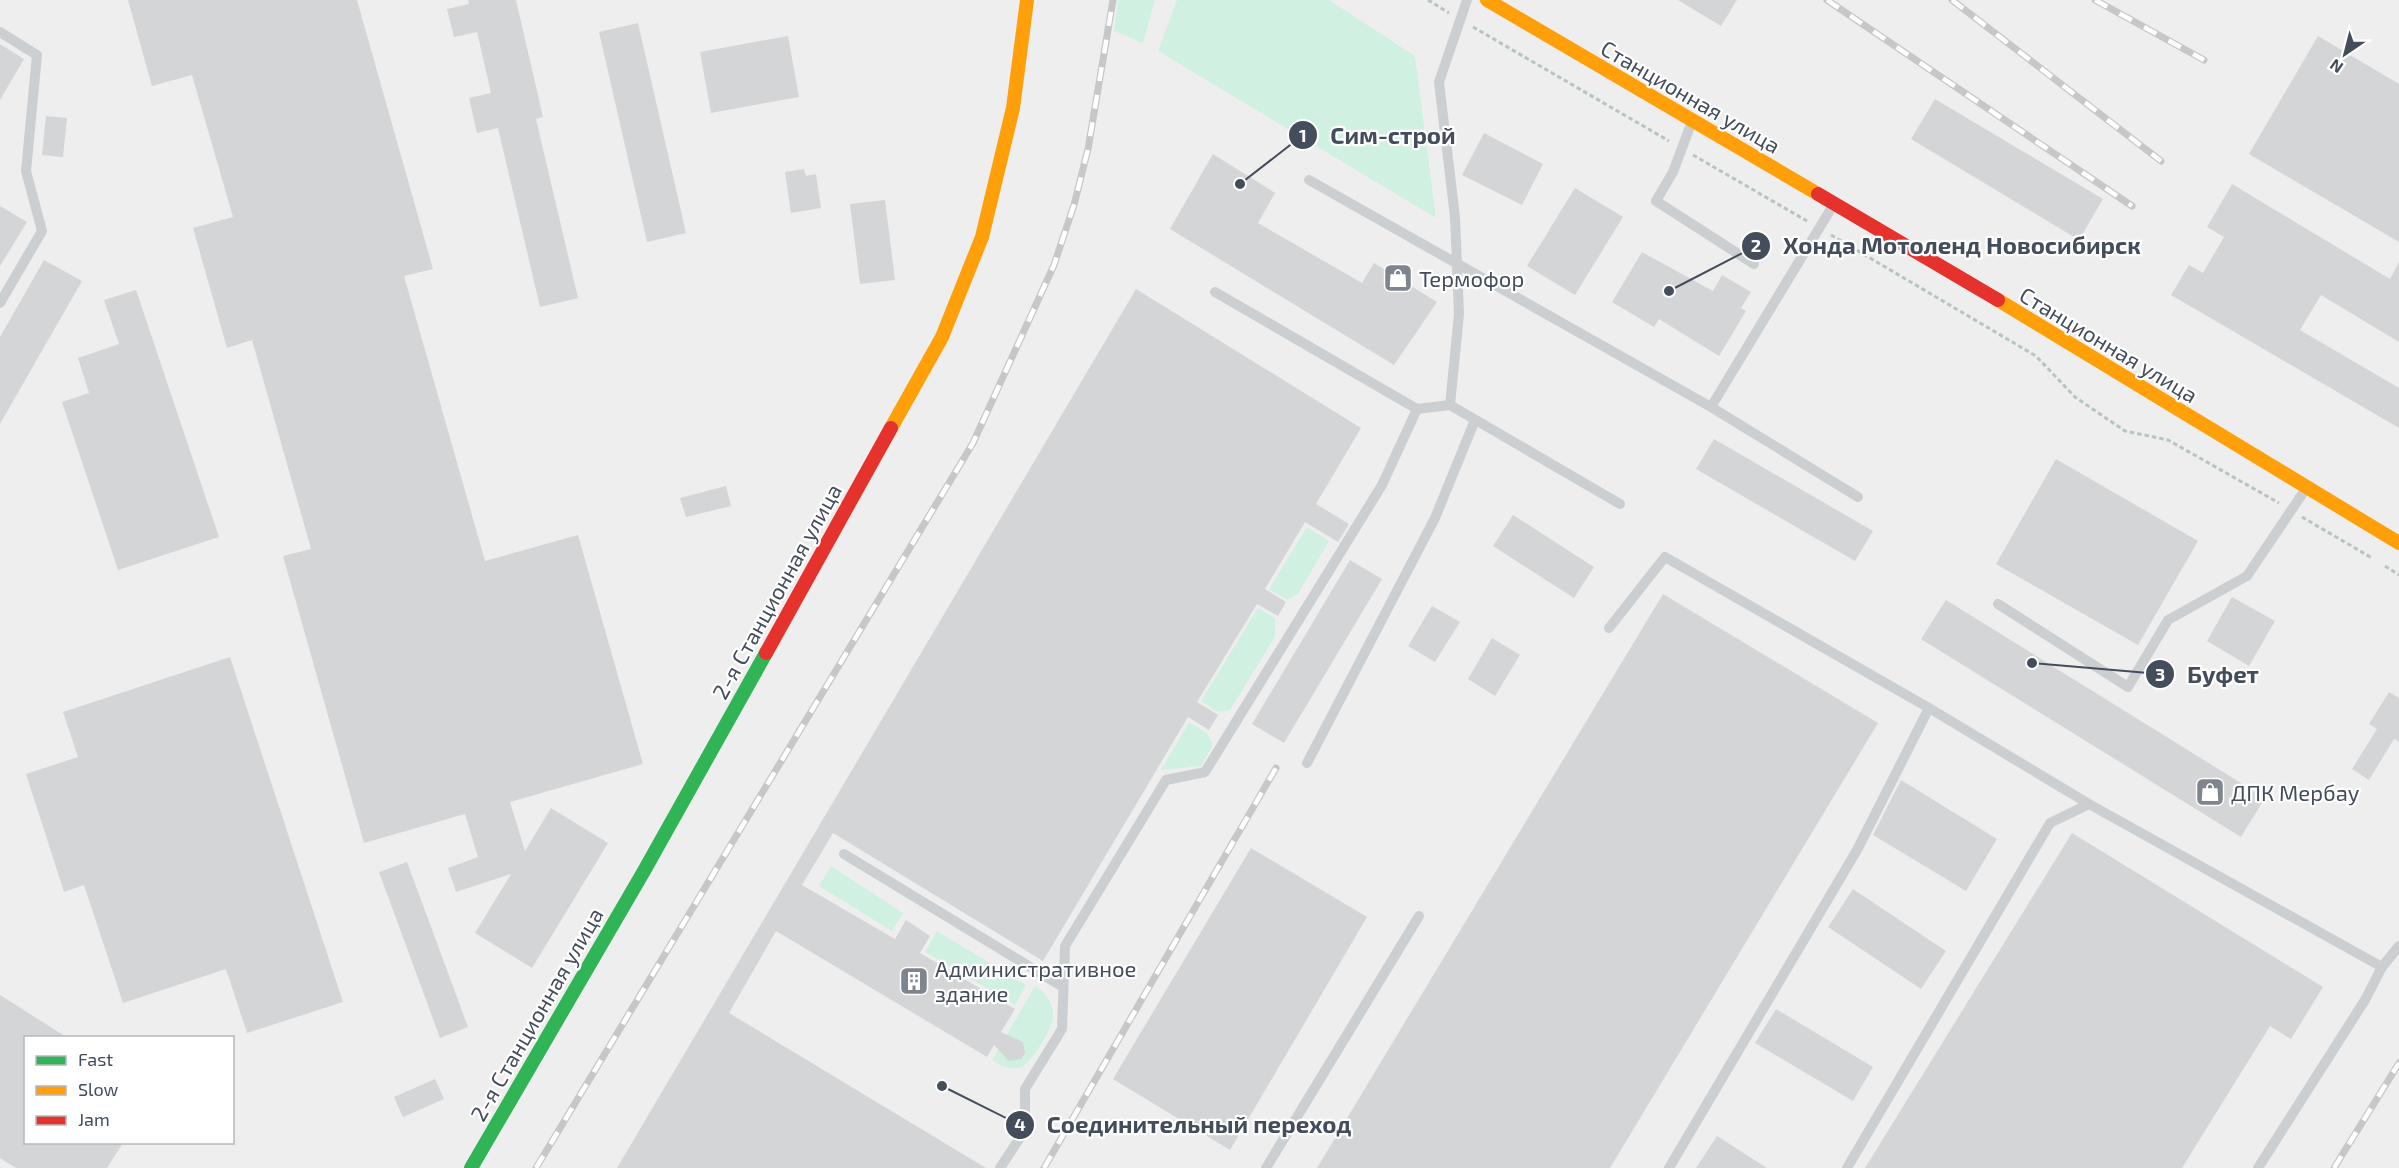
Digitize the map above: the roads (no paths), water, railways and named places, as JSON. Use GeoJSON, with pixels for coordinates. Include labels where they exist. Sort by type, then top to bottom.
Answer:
{"type":"FeatureCollection","features":[{"type":"Feature","properties":{"kind":"main road","name":"2-я Станционная улица"},"geometry":{"type":"LineString","coordinates":[[471,1168],[644,871],[942,337],[982,237],[1013,108],[1027,0]]}},
{"type":"Feature","properties":{"kind":"main road","name":"Станционная улица"},"geometry":{"type":"LineString","coordinates":[[1486,0],[2081,349],[2399,543]]}},
{"type":"Feature","properties":{"kind":"lane"},"geometry":{"type":"LineString","coordinates":[[1450,405],[1459,314],[1455,261],[1455,217],[1439,82],[1467,0]]}},
{"type":"Feature","properties":{"kind":"lane"},"geometry":{"type":"LineString","coordinates":[[0,32],[37,55],[26,171],[42,231],[0,303]]}},
{"type":"Feature","properties":{"kind":"lane"},"geometry":{"type":"LineString","coordinates":[[1692,121],[1673,172],[1656,201],[1754,264]]}},
{"type":"Feature","properties":{"kind":"lane"},"geometry":{"type":"LineString","coordinates":[[1309,180],[1711,407],[1858,497]]}},
{"type":"Feature","properties":{"kind":"lane"},"geometry":{"type":"LineString","coordinates":[[1711,407],[1833,204]]}},
{"type":"Feature","properties":{"kind":"lane"},"geometry":{"type":"LineString","coordinates":[[1215,292],[1417,410],[1450,405],[1620,504]]}},
{"type":"Feature","properties":{"kind":"lane"},"geometry":{"type":"LineString","coordinates":[[1000,1168],[1025,1130],[1025,1089],[1062,1029],[1065,946],[1166,780],[1205,772],[1382,485],[1417,410]]}},
{"type":"Feature","properties":{"kind":"lane"},"geometry":{"type":"LineString","coordinates":[[1307,763],[1435,518],[1475,420]]}},
{"type":"Feature","properties":{"kind":"lane"},"geometry":{"type":"LineString","coordinates":[[1998,604],[2128,687],[2168,620],[2247,576],[2307,488]]}},
{"type":"Feature","properties":{"kind":"lane"},"geometry":{"type":"LineString","coordinates":[[1609,628],[1665,557],[1929,708],[2089,804],[2382,967]]}},
{"type":"Feature","properties":{"kind":"lane"},"geometry":{"type":"LineString","coordinates":[[1669,1168],[1857,850],[1929,708]]}},
{"type":"Feature","properties":{"kind":"lane"},"geometry":{"type":"LineString","coordinates":[[1847,1168],[2050,823],[2089,804]]}},
{"type":"Feature","properties":{"kind":"lane"},"geometry":{"type":"LineString","coordinates":[[844,854],[1063,987]]}},
{"type":"Feature","properties":{"kind":"lane"},"geometry":{"type":"LineString","coordinates":[[1266,1168],[1419,916]]}},
{"type":"Feature","properties":{"kind":"lane"},"geometry":{"type":"LineString","coordinates":[[2258,1168],[2365,1000],[2382,967],[2399,946]]}},
{"type":"Feature","properties":{"kind":"railway"},"geometry":{"type":"LineString","coordinates":[[536,1168],[973,443],[1054,265],[1074,205],[1088,149],[1113,0]]}},
{"type":"Feature","properties":{"kind":"railway"},"geometry":{"type":"LineString","coordinates":[[1827,0],[2132,206]]}},
{"type":"Feature","properties":{"kind":"railway"},"geometry":{"type":"LineString","coordinates":[[1952,0],[2161,161]]}},
{"type":"Feature","properties":{"kind":"railway"},"geometry":{"type":"LineString","coordinates":[[2095,0],[2204,60]]}},
{"type":"Feature","properties":{"kind":"railway"},"geometry":{"type":"LineString","coordinates":[[1044,1168],[1276,768]]}},
{"type":"Feature","properties":{"kind":"railway"},"geometry":{"type":"LineString","coordinates":[[2334,1168],[2399,1063]]}},
{"type":"Feature","properties":{"kind":"place","name":"Сим-строй"},"geometry":{"type":"Point","coordinates":[1240,184]}},
{"type":"Feature","properties":{"kind":"place","name":"Термофор"},"geometry":{"type":"Point","coordinates":[1398,278]}},
{"type":"Feature","properties":{"kind":"place","name":"Хонда Мотоленд Новосибирск"},"geometry":{"type":"Point","coordinates":[1669,291]}},
{"type":"Feature","properties":{"kind":"place","name":"Буфет"},"geometry":{"type":"Point","coordinates":[2032,663]}},
{"type":"Feature","properties":{"kind":"place","name":"ДПК Мербау"},"geometry":{"type":"Point","coordinates":[2210,792]}},
{"type":"Feature","properties":{"kind":"place","name":"Административное здание"},"geometry":{"type":"Point","coordinates":[914,981]}},
{"type":"Feature","properties":{"kind":"place","name":"Соединительный переход"},"geometry":{"type":"Point","coordinates":[942,1086]}}]}
